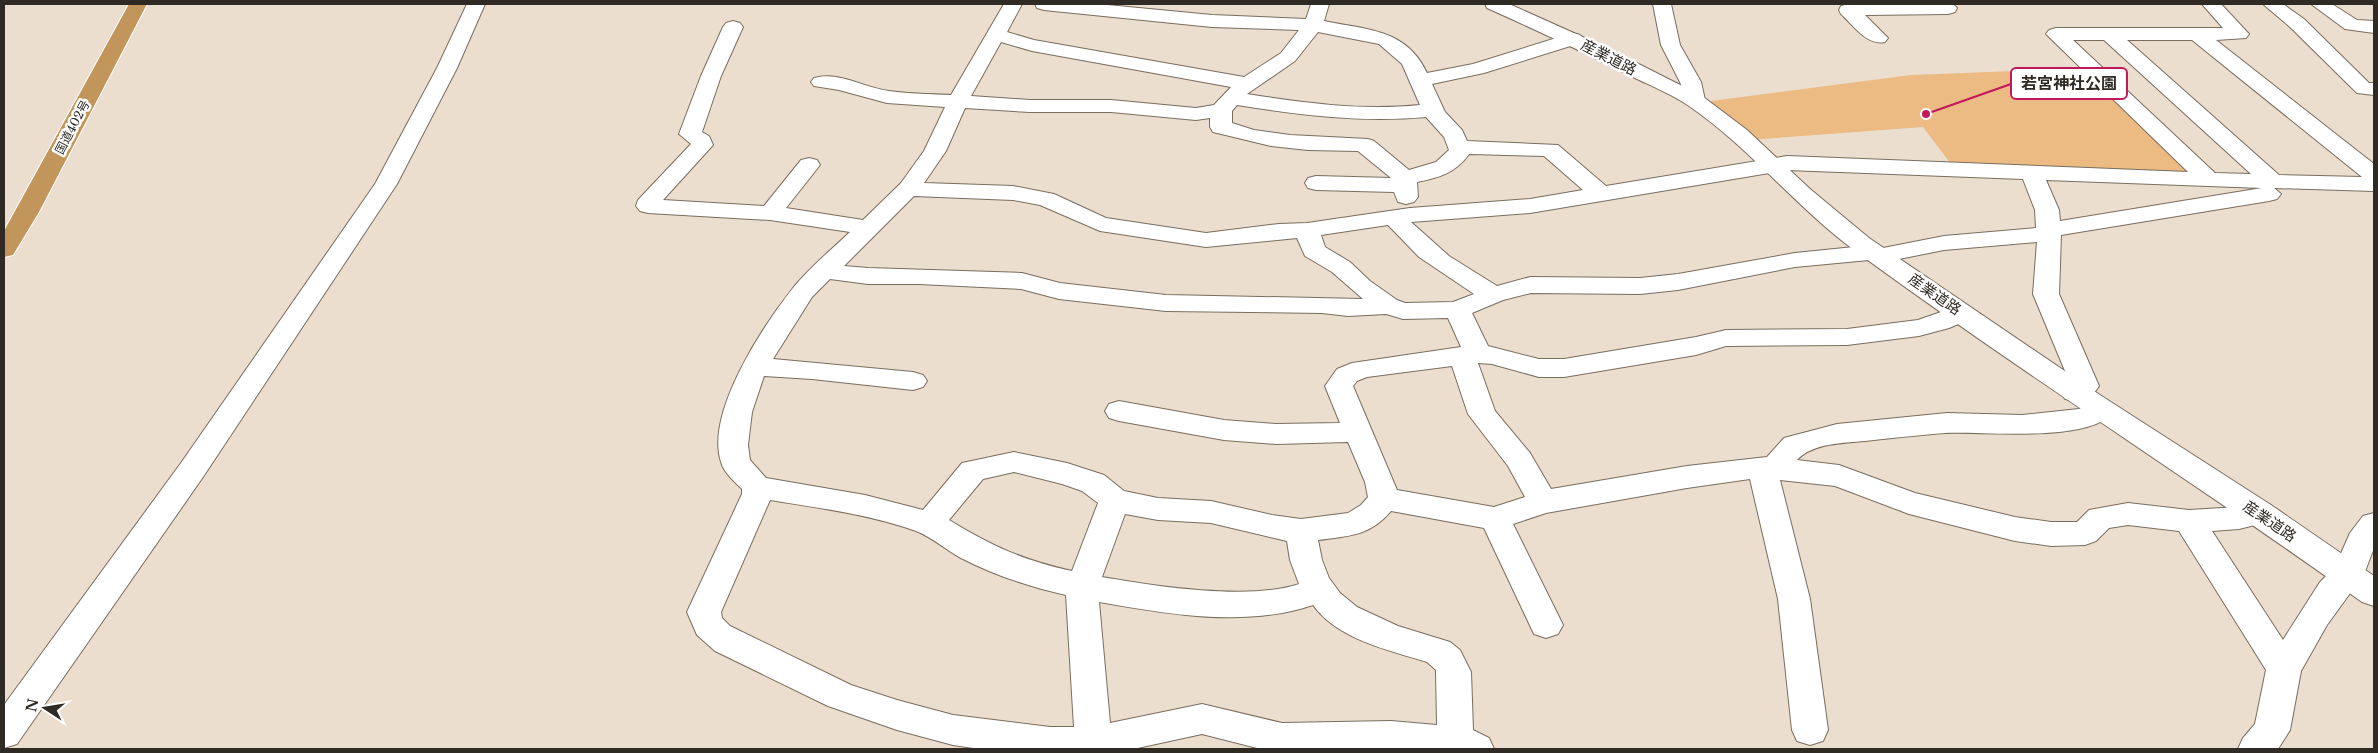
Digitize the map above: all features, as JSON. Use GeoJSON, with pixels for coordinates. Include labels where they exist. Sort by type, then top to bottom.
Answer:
{"type":"FeatureCollection","features":[{"type":"Feature","properties":{"kind":"highway","name":"国道402号"},"geometry":{"type":"LineString","coordinates":[[4,250],[27,212],[138,4]]}},
{"type":"Feature","properties":{"kind":"street"},"geometry":{"type":"LineString","coordinates":[[4,733],[192,470],[386,184],[412,132],[448,68],[476,4]]}},
{"type":"Feature","properties":{"kind":"street"},"geometry":{"type":"LineString","coordinates":[[1013,4],[958,101],[935,151],[909,188],[803,292],[774,334],[755,367],[738,412],[733,445],[736,463],[757,487],[868,507],[929,524],[973,550],[1006,564],[1082,586],[1188,602],[1236,604],[1284,601],[1306,597],[1318,590]]}},
{"type":"Feature","properties":{"kind":"street"},"geometry":{"type":"LineString","coordinates":[[1044,4],[1212,21],[1313,25],[1385,39],[1411,61],[1422,80],[1433,110],[1454,135],[1460,150],[1455,160],[1445,168],[1405,181],[1316,183]]}},
{"type":"Feature","properties":{"kind":"street"},"geometry":{"type":"LineString","coordinates":[[1320,4],[1313,25],[1288,57],[1248,84],[1227,104],[1221,126],[1230,130],[1308,143],[1360,144],[1366,146],[1405,181],[1406,208],[1402,216]]}},
{"type":"Feature","properties":{"kind":"street"},"geometry":{"type":"LineString","coordinates":[[1646,4],[1663,12],[1675,57],[1694,85],[1695,100]]}},
{"type":"Feature","properties":{"kind":"street"},"geometry":{"type":"LineString","coordinates":[[1878,38],[1848,10],[1948,8],[1944,4]]}},
{"type":"Feature","properties":{"kind":"street"},"geometry":{"type":"LineString","coordinates":[[2209,180],[2056,34],[2239,34],[2211,4]]}},
{"type":"Feature","properties":{"kind":"street"},"geometry":{"type":"LineString","coordinates":[[2272,4],[2296,23],[2364,89],[2374,89]]}},
{"type":"Feature","properties":{"kind":"street"},"geometry":{"type":"LineString","coordinates":[[2320,4],[2352,25]]}},
{"type":"Feature","properties":{"kind":"street","name":"産業道路"},"geometry":{"type":"LineString","coordinates":[[1502,5],[1695,100],[1773,165],[1802,194],[1877,254],[2075,392],[2260,513],[2361,583]]}},
{"type":"Feature","properties":{"kind":"street"},"geometry":{"type":"LineString","coordinates":[[2296,23],[2374,27]]}},
{"type":"Feature","properties":{"kind":"street"},"geometry":{"type":"LineString","coordinates":[[733,27],[711,76],[690,134],[701,141],[702,145],[650,200],[648,206],[770,213],[870,228]]}},
{"type":"Feature","properties":{"kind":"street"},"geometry":{"type":"LineString","coordinates":[[1307,230],[1314,251],[1341,267],[1361,286],[1388,306],[1403,311],[1456,310],[1494,295],[1530,285],[1640,286],[1678,282],[1795,260],[1877,254],[1944,243],[2049,234],[2059,228],[2294,188],[2283,182],[2109,34]]}},
{"type":"Feature","properties":{"kind":"street"},"geometry":{"type":"LineString","coordinates":[[2198,34],[2374,175]]}},
{"type":"Feature","properties":{"kind":"street"},"geometry":{"type":"LineString","coordinates":[[996,35],[1032,45],[1248,84]]}},
{"type":"Feature","properties":{"kind":"street"},"geometry":{"type":"LineString","coordinates":[[1422,80],[1478,69],[1573,39]]}},
{"type":"Feature","properties":{"kind":"street"},"geometry":{"type":"LineString","coordinates":[[821,82],[840,84],[887,97],[1054,107],[1111,106],[1196,114],[1227,104],[1295,109],[1394,112],[1433,110]]}},
{"type":"Feature","properties":{"kind":"street"},"geometry":{"type":"LineString","coordinates":[[1458,147],[1550,150],[1601,194]]}},
{"type":"Feature","properties":{"kind":"street"},"geometry":{"type":"LineString","coordinates":[[909,188],[935,191],[1013,193],[1046,199],[1100,224],[1206,240],[1279,231],[1307,230],[1402,216],[1530,206],[1787,163],[1908,166],[2032,174],[2374,184]]}},
{"type":"Feature","properties":{"kind":"street"},"geometry":{"type":"LineString","coordinates":[[770,213],[809,165]]}},
{"type":"Feature","properties":{"kind":"street"},"geometry":{"type":"LineString","coordinates":[[2032,174],[2048,210],[2049,234],[2046,294],[2085,386],[2075,392]]}},
{"type":"Feature","properties":{"kind":"street"},"geometry":{"type":"LineString","coordinates":[[1402,216],[1418,245],[1444,265],[1494,295]]}},
{"type":"Feature","properties":{"kind":"street"},"geometry":{"type":"LineString","coordinates":[[824,271],[868,276],[919,276],[1022,281],[1059,291],[1166,303],[1322,305],[1348,308],[1388,306]]}},
{"type":"Feature","properties":{"kind":"street"},"geometry":{"type":"LineString","coordinates":[[1456,310],[1470,355],[1482,414],[1520,460],[1543,502]]}},
{"type":"Feature","properties":{"kind":"street"},"geometry":{"type":"LineString","coordinates":[[1384,499],[1380,482],[1340,386],[1347,375],[1362,369],[1470,355],[1493,355],[1539,368],[1564,368],[1696,346],[1726,338],[1847,337],[1919,328],[1961,313]]}},
{"type":"Feature","properties":{"kind":"street"},"geometry":{"type":"LineString","coordinates":[[755,367],[812,370],[913,381]]}},
{"type":"Feature","properties":{"kind":"street"},"geometry":{"type":"LineString","coordinates":[[1810,730],[1794,599],[1764,476],[1765,468],[1794,445],[1837,434],[1947,423],[2022,426],[2084,418],[2102,410]]}},
{"type":"Feature","properties":{"kind":"street"},"geometry":{"type":"LineString","coordinates":[[1119,411],[1224,430],[1276,434],[1359,432]]}},
{"type":"Feature","properties":{"kind":"street"},"geometry":{"type":"LineString","coordinates":[[929,524],[973,470],[1014,462],[1067,474],[1093,483],[1117,502],[1158,509],[1211,512],[1272,527],[1301,531],[1355,524],[1372,514],[1384,499]]}},
{"type":"Feature","properties":{"kind":"street"},"geometry":{"type":"LineString","coordinates":[[1384,499],[1495,519],[1543,502],[1687,477],[1765,468],[1839,476],[1909,503],[1945,513],[2015,529],[2051,534],[2085,533],[2100,518],[2128,514],[2189,521],[2239,518],[2260,513]]}},
{"type":"Feature","properties":{"kind":"street"},"geometry":{"type":"LineString","coordinates":[[757,487],[757,494],[704,612],[706,624],[727,641],[840,696],[897,715],[949,740],[1113,743],[1202,719],[1282,739],[1390,737],[1462,747],[1454,672],[1448,660],[1438,652],[1366,628],[1334,608],[1312,580],[1301,531]]}},
{"type":"Feature","properties":{"kind":"street"},"geometry":{"type":"LineString","coordinates":[[1113,743],[1086,663],[1082,586],[1113,504],[1117,502]]}},
{"type":"Feature","properties":{"kind":"street"},"geometry":{"type":"LineString","coordinates":[[1495,519],[1546,624]]}},
{"type":"Feature","properties":{"kind":"street"},"geometry":{"type":"LineString","coordinates":[[2189,521],[2284,669]]}},
{"type":"Feature","properties":{"kind":"street"},"geometry":{"type":"LineString","coordinates":[[2256,749],[2272,730],[2284,669],[2321,608],[2361,583],[2361,540],[2374,524]]}},
{"type":"Feature","properties":{"kind":"shaded area"},"geometry":{"type":"Polygon","coordinates":[[[2091,68],[2198,182],[1954,168],[1923,127],[1749,140],[1703,102],[1911,75],[2091,68]]]}},
{"type":"Feature","properties":{"kind":"place","name":"若宮神社公園"},"geometry":{"type":"Point","coordinates":[1926,114]}}]}
